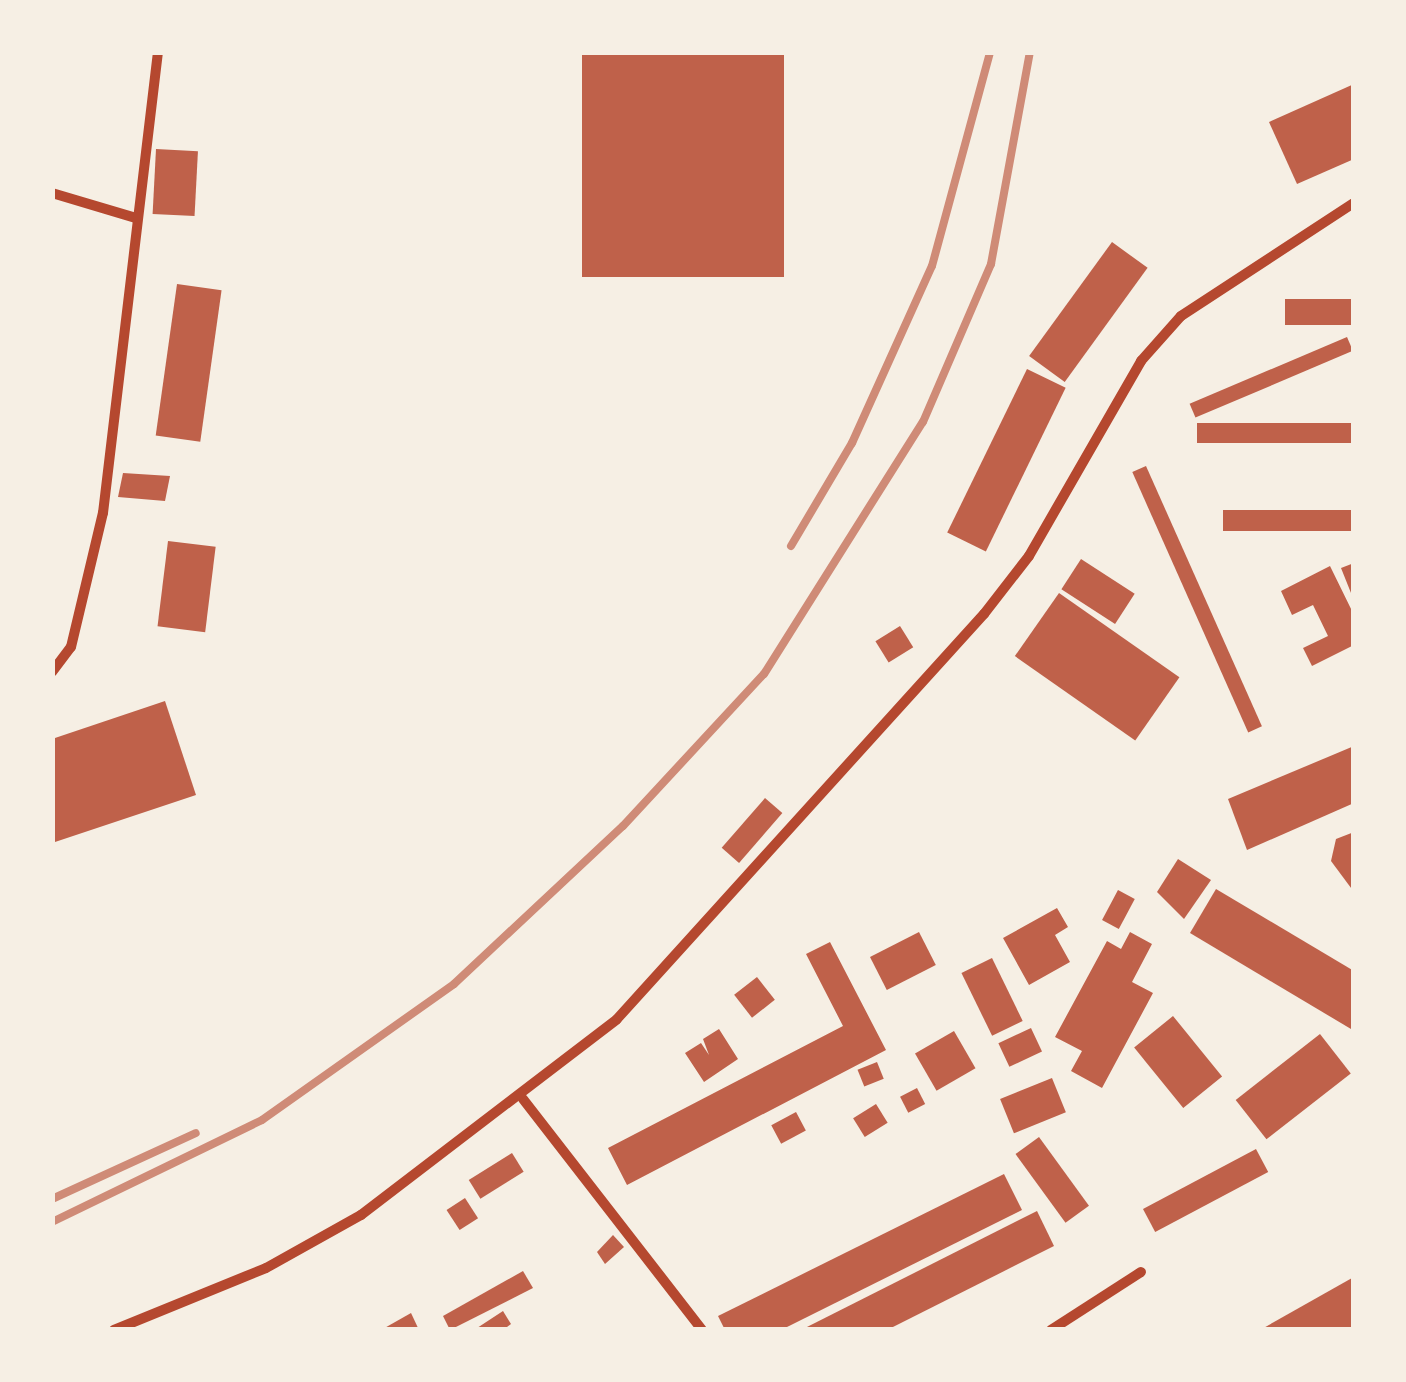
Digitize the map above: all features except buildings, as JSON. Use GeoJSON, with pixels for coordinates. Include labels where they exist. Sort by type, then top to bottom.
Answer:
{"type":"FeatureCollection","features":[{"type":"Feature","properties":{"kind":"street"},"geometry":{"type":"LineString","coordinates":[[52,672],[71,646],[103,513],[158,52]]}},
{"type":"Feature","properties":{"kind":"street"},"geometry":{"type":"LineString","coordinates":[[52,192],[136,218]]}},
{"type":"Feature","properties":{"kind":"street"},"geometry":{"type":"LineString","coordinates":[[114,1330],[266,1268],[345,1224],[523,1099],[691,943],[984,614],[1029,556],[1141,361],[1181,316],[1354,203]]}},
{"type":"Feature","properties":{"kind":"street"},"geometry":{"type":"LineString","coordinates":[[523,1099],[702,1330]]}},
{"type":"Feature","properties":{"kind":"street"},"geometry":{"type":"LineString","coordinates":[[1051,1330],[1141,1272]]}},
{"type":"Feature","properties":{"kind":"railway"},"geometry":{"type":"LineString","coordinates":[[791,546],[852,443],[932,266],[990,52]]}},
{"type":"Feature","properties":{"kind":"railway"},"geometry":{"type":"LineString","coordinates":[[52,1222],[262,1120],[454,984],[623,826],[764,674],[923,422],[991,264],[1030,52]]}},
{"type":"Feature","properties":{"kind":"railway"},"geometry":{"type":"LineString","coordinates":[[52,1199],[196,1133]]}}]}
